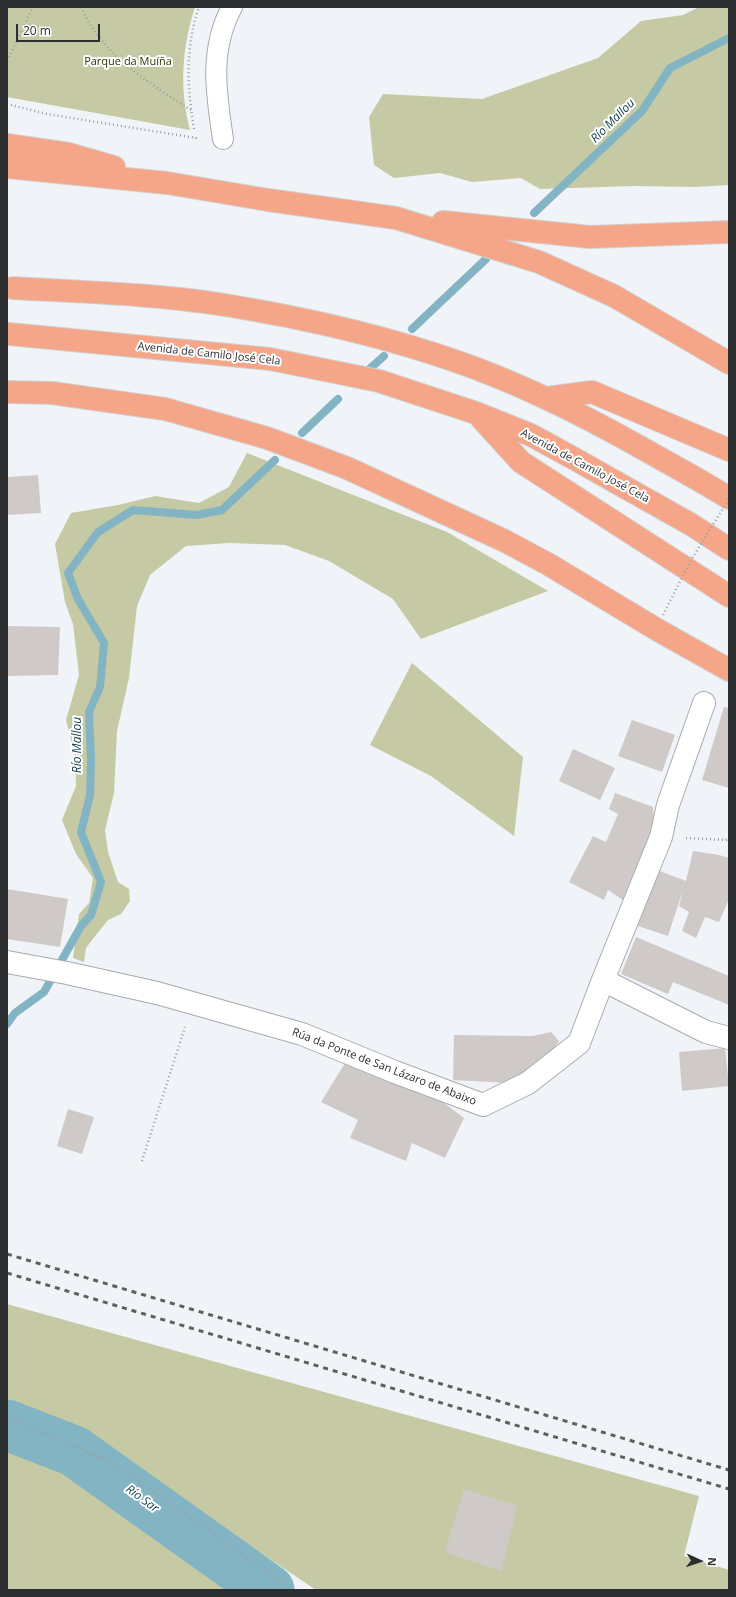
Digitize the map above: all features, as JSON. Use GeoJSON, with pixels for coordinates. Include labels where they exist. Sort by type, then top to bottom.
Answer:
{"type":"FeatureCollection","features":[{"type":"Feature","properties":{"kind":"highway"},"geometry":{"type":"LineString","coordinates":[[7,145],[69,154],[166,183]]}},
{"type":"Feature","properties":{"kind":"highway"},"geometry":{"type":"LineString","coordinates":[[7,167],[166,183],[268,200],[396,218],[590,237],[729,232]]}},
{"type":"Feature","properties":{"kind":"highway"},"geometry":{"type":"LineString","coordinates":[[396,218],[539,262],[614,296],[729,363]]}},
{"type":"Feature","properties":{"kind":"highway"},"geometry":{"type":"LineString","coordinates":[[13,288],[164,298],[225,305],[318,323],[389,340],[462,363],[547,398],[595,422],[729,498]]}},
{"type":"Feature","properties":{"kind":"highway","name":"Avenida de Camilo José Cela"},"geometry":{"type":"LineString","coordinates":[[9,334],[270,359],[379,381],[476,413],[531,435],[729,548]]}},
{"type":"Feature","properties":{"kind":"highway"},"geometry":{"type":"LineString","coordinates":[[7,392],[52,393],[164,409],[267,438],[347,468],[511,544],[729,670]]}},
{"type":"Feature","properties":{"kind":"highway"},"geometry":{"type":"LineString","coordinates":[[547,398],[592,392],[729,450]]}},
{"type":"Feature","properties":{"kind":"highway"},"geometry":{"type":"LineString","coordinates":[[476,413],[521,462],[729,596]]}},
{"type":"Feature","properties":{"kind":"street"},"geometry":{"type":"LineString","coordinates":[[223,139],[217,103],[215,67],[221,37],[232,7]]}},
{"type":"Feature","properties":{"kind":"street","name":"Rúa da Ponte de San Lázaro de Abaixo"},"geometry":{"type":"LineString","coordinates":[[7,962],[67,973],[157,993],[302,1034],[395,1072],[483,1105],[528,1083],[579,1043],[603,980],[662,837],[668,804],[704,703]]}},
{"type":"Feature","properties":{"kind":"street"},"geometry":{"type":"LineString","coordinates":[[603,980],[706,1032],[729,1038]]}},
{"type":"Feature","properties":{"kind":"path"},"geometry":{"type":"LineString","coordinates":[[7,61],[33,7]]}},
{"type":"Feature","properties":{"kind":"path"},"geometry":{"type":"LineString","coordinates":[[81,7],[85,17],[108,48],[136,73],[191,110]]}},
{"type":"Feature","properties":{"kind":"path"},"geometry":{"type":"LineString","coordinates":[[7,104],[47,114],[196,138],[191,110],[188,72],[189,47],[199,7]]}},
{"type":"Feature","properties":{"kind":"path"},"geometry":{"type":"LineString","coordinates":[[663,615],[691,560],[729,498]]}},
{"type":"Feature","properties":{"kind":"path"},"geometry":{"type":"LineString","coordinates":[[662,837],[726,840],[729,837]]}},
{"type":"Feature","properties":{"kind":"path"},"geometry":{"type":"LineString","coordinates":[[142,1161],[192,1003]]}},
{"type":"Feature","properties":{"kind":"path"},"geometry":{"type":"LineString","coordinates":[[7,1416],[112,1463],[293,1590]]}},
{"type":"Feature","properties":{"kind":"green space","name":"Parque da Muíña"},"geometry":{"type":"Polygon","coordinates":[[[7,7],[195,7],[187,38],[183,83],[184,99],[190,130],[7,97],[7,7]]]}},
{"type":"Feature","properties":{"kind":"green space"},"geometry":{"type":"Polygon","coordinates":[[[699,7],[729,7],[729,185],[695,187],[634,186],[540,189],[521,178],[472,182],[440,173],[394,178],[374,165],[369,117],[383,94],[482,99],[598,58],[641,21],[683,15],[699,7]]]}},
{"type":"Feature","properties":{"kind":"green space"},"geometry":{"type":"Polygon","coordinates":[[[247,453],[447,532],[548,591],[421,639],[393,599],[329,561],[285,545],[229,543],[186,546],[150,575],[137,606],[129,678],[117,731],[114,793],[105,830],[108,852],[118,882],[129,889],[130,901],[121,914],[108,920],[86,948],[84,962],[73,958],[79,914],[89,903],[93,878],[76,854],[62,820],[76,786],[75,754],[66,720],[79,675],[73,624],[65,602],[55,544],[71,513],[118,505],[155,496],[199,503],[229,487],[247,453]]]}},
{"type":"Feature","properties":{"kind":"green space"},"geometry":{"type":"Polygon","coordinates":[[[412,663],[523,757],[514,836],[431,776],[370,745],[412,663]]]}},
{"type":"Feature","properties":{"kind":"green space"},"geometry":{"type":"Polygon","coordinates":[[[7,1304],[699,1496],[684,1556],[729,1570],[729,1590],[316,1590],[231,1533],[28,1415],[7,1411],[7,1304]]]}},
{"type":"Feature","properties":{"kind":"green space"},"geometry":{"type":"Polygon","coordinates":[[[7,1445],[55,1455],[229,1590],[7,1590],[7,1445]]]}},
{"type":"Feature","properties":{"kind":"building"},"geometry":{"type":"Polygon","coordinates":[[[38,475],[41,513],[7,515],[7,477],[38,475]]]}},
{"type":"Feature","properties":{"kind":"building"},"geometry":{"type":"Polygon","coordinates":[[[7,626],[60,627],[58,675],[7,676],[7,626]]]}},
{"type":"Feature","properties":{"kind":"building"},"geometry":{"type":"Polygon","coordinates":[[[724,707],[729,708],[729,788],[702,780],[724,707]]]}},
{"type":"Feature","properties":{"kind":"building"},"geometry":{"type":"Polygon","coordinates":[[[632,720],[675,735],[662,772],[618,756],[632,720]]]}},
{"type":"Feature","properties":{"kind":"building"},"geometry":{"type":"Polygon","coordinates":[[[573,749],[615,768],[600,800],[559,781],[573,749]]]}},
{"type":"Feature","properties":{"kind":"building"},"geometry":{"type":"Polygon","coordinates":[[[615,793],[653,807],[655,828],[623,900],[608,890],[604,900],[569,882],[593,836],[606,842],[618,814],[609,809],[615,793]]]}},
{"type":"Feature","properties":{"kind":"building"},"geometry":{"type":"Polygon","coordinates":[[[693,851],[729,858],[729,899],[719,922],[705,917],[696,938],[682,931],[689,912],[679,906],[683,890],[668,936],[638,926],[657,870],[686,881],[693,851]]]}},
{"type":"Feature","properties":{"kind":"building"},"geometry":{"type":"Polygon","coordinates":[[[7,889],[68,899],[60,947],[7,939],[7,889]]]}},
{"type":"Feature","properties":{"kind":"building"},"geometry":{"type":"Polygon","coordinates":[[[636,937],[729,976],[729,1005],[673,982],[668,994],[621,974],[636,937]]]}},
{"type":"Feature","properties":{"kind":"building"},"geometry":{"type":"Polygon","coordinates":[[[551,1032],[559,1041],[553,1050],[510,1083],[453,1080],[454,1035],[533,1036],[551,1032]]]}},
{"type":"Feature","properties":{"kind":"building"},"geometry":{"type":"Polygon","coordinates":[[[725,1048],[729,1086],[682,1091],[679,1052],[725,1048]]]}},
{"type":"Feature","properties":{"kind":"building"},"geometry":{"type":"Polygon","coordinates":[[[345,1063],[428,1097],[440,1100],[464,1118],[445,1158],[412,1143],[406,1161],[350,1138],[358,1120],[321,1102],[345,1063]]]}},
{"type":"Feature","properties":{"kind":"building"},"geometry":{"type":"Polygon","coordinates":[[[68,1109],[94,1117],[82,1154],[57,1146],[68,1109]]]}},
{"type":"Feature","properties":{"kind":"building"},"geometry":{"type":"Polygon","coordinates":[[[464,1489],[517,1506],[501,1571],[445,1552],[464,1489]]]}},
{"type":"Feature","properties":{"kind":"waterway","name":"Río Mallou"},"geometry":{"type":"LineString","coordinates":[[534,213],[642,111],[670,68],[729,38]]}},
{"type":"Feature","properties":{"kind":"waterway","name":"Río Mallou"},"geometry":{"type":"LineString","coordinates":[[412,329],[486,259]]}},
{"type":"Feature","properties":{"kind":"waterway","name":"Río Mallou"},"geometry":{"type":"LineString","coordinates":[[366,372],[384,356]]}},
{"type":"Feature","properties":{"kind":"waterway","name":"Río Mallou"},"geometry":{"type":"LineString","coordinates":[[302,433],[338,399]]}},
{"type":"Feature","properties":{"kind":"waterway","name":"Río Mallou"},"geometry":{"type":"LineString","coordinates":[[7,1024],[15,1013],[44,992],[81,926],[91,915],[101,882],[81,832],[90,795],[91,760],[89,712],[100,687],[104,643],[78,599],[68,573],[98,532],[133,510],[197,515],[222,510],[275,460]]}},
{"type":"Feature","properties":{"kind":"waterway","name":"Río Sar"},"geometry":{"type":"LineString","coordinates":[[7,1425],[74,1451],[269,1590]]}},
{"type":"Feature","properties":{"kind":"railway"},"geometry":{"type":"LineString","coordinates":[[7,1254],[729,1470]]}},
{"type":"Feature","properties":{"kind":"railway"},"geometry":{"type":"LineString","coordinates":[[7,1273],[729,1489]]}}]}
